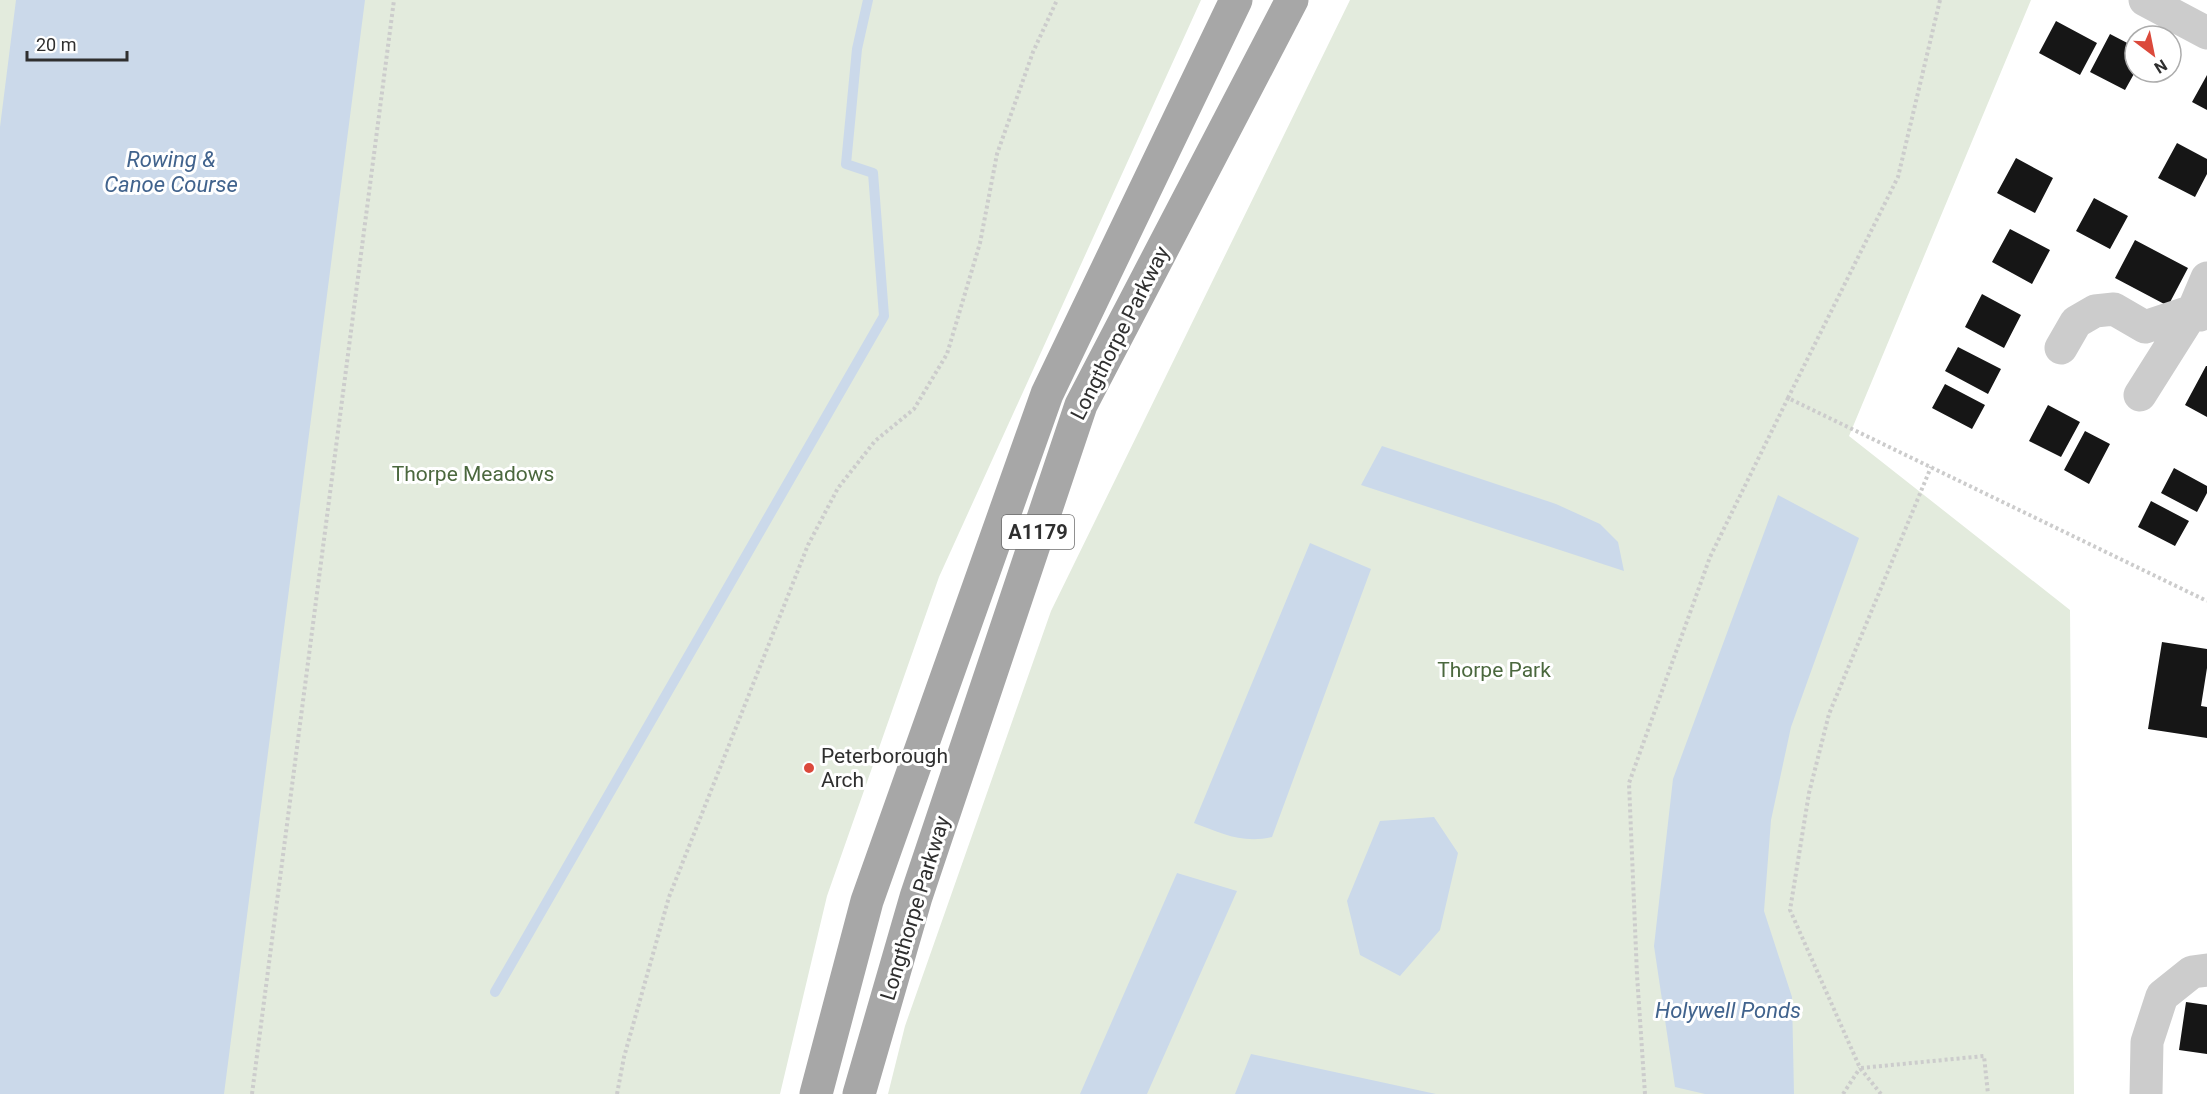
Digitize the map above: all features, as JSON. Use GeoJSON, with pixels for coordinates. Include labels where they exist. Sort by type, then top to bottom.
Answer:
{"type":"FeatureCollection","features":[{"type":"Feature","properties":{"kind":"main road","name":"Longthorpe Parkway"},"geometry":{"type":"LineString","coordinates":[[816,1094],[867,901],[1047,394],[1236,0]]}},
{"type":"Feature","properties":{"kind":"main road","name":"Longthorpe Parkway"},"geometry":{"type":"LineString","coordinates":[[859,1094],[916,897],[1081,405],[1292,0]]}},
{"type":"Feature","properties":{"kind":"street"},"geometry":{"type":"LineString","coordinates":[[2145,0],[2207,33]]}},
{"type":"Feature","properties":{"kind":"street"},"geometry":{"type":"LineString","coordinates":[[2140,395],[2200,315],[2207,278]]}},
{"type":"Feature","properties":{"kind":"street"},"geometry":{"type":"LineString","coordinates":[[2061,348],[2076,322],[2095,311],[2114,309],[2145,327],[2200,315]]}},
{"type":"Feature","properties":{"kind":"street"},"geometry":{"type":"LineString","coordinates":[[2146,1094],[2147,1042],[2162,996],[2192,972],[2207,970]]}},
{"type":"Feature","properties":{"kind":"path"},"geometry":{"type":"LineString","coordinates":[[252,1094],[394,0]]}},
{"type":"Feature","properties":{"kind":"path"},"geometry":{"type":"LineString","coordinates":[[617,1094],[624,1057],[669,897],[808,545],[837,488],[874,441],[914,409],[947,354],[980,243],[997,154],[1033,52],[1057,0]]}},
{"type":"Feature","properties":{"kind":"path"},"geometry":{"type":"LineString","coordinates":[[1645,1094],[1637,975],[1629,783],[1710,557],[1898,177],[1940,0]]}},
{"type":"Feature","properties":{"kind":"path"},"geometry":{"type":"LineString","coordinates":[[1788,398],[2207,601]]}},
{"type":"Feature","properties":{"kind":"path"},"geometry":{"type":"LineString","coordinates":[[1881,1094],[1860,1068],[1790,910],[1809,794],[1829,714],[1931,467]]}},
{"type":"Feature","properties":{"kind":"path"},"geometry":{"type":"LineString","coordinates":[[1860,1068],[1984,1056],[1988,1094]]}},
{"type":"Feature","properties":{"kind":"path"},"geometry":{"type":"LineString","coordinates":[[1843,1094],[1860,1068]]}},
{"type":"Feature","properties":{"kind":"green space","name":"Thorpe Meadows"},"geometry":{"type":"Polygon","coordinates":[[[0,0],[1201,0],[939,577],[827,896],[780,1094],[0,1094],[0,0]]]}},
{"type":"Feature","properties":{"kind":"green space","name":"Thorpe Park"},"geometry":{"type":"Polygon","coordinates":[[[1350,0],[2031,0],[1849,436],[2070,610],[2074,1094],[888,1094],[905,1026],[1051,611],[1350,0]]]}},
{"type":"Feature","properties":{"kind":"water","name":"Rowing & Canoe Course"},"geometry":{"type":"Polygon","coordinates":[[[16,0],[365,0],[224,1094],[0,1094],[0,127],[16,0]]]}},
{"type":"Feature","properties":{"kind":"water"},"geometry":{"type":"Polygon","coordinates":[[[1382,446],[1556,504],[1600,524],[1618,542],[1624,571],[1361,485],[1382,446]]]}},
{"type":"Feature","properties":{"kind":"water","name":"Holywell Ponds"},"geometry":{"type":"Polygon","coordinates":[[[1778,495],[1859,538],[1791,727],[1771,820],[1764,911],[1792,997],[1794,1094],[1705,1094],[1675,1087],[1654,946],[1673,779],[1778,495]]]}},
{"type":"Feature","properties":{"kind":"water"},"geometry":{"type":"Polygon","coordinates":[[[1310,543],[1371,569],[1272,837],[1251,839],[1223,834],[1194,823],[1310,543]]]}},
{"type":"Feature","properties":{"kind":"water"},"geometry":{"type":"Polygon","coordinates":[[[1434,817],[1458,853],[1440,930],[1400,976],[1360,955],[1347,901],[1380,821],[1434,817]]]}},
{"type":"Feature","properties":{"kind":"water"},"geometry":{"type":"Polygon","coordinates":[[[1177,873],[1237,891],[1147,1094],[1080,1094],[1177,873]]]}},
{"type":"Feature","properties":{"kind":"water"},"geometry":{"type":"Polygon","coordinates":[[[1251,1054],[1436,1094],[1235,1094],[1251,1054]]]}},
{"type":"Feature","properties":{"kind":"building"},"geometry":{"type":"Polygon","coordinates":[[[2056,21],[2097,43],[2080,75],[2039,53],[2056,21]]]}},
{"type":"Feature","properties":{"kind":"building"},"geometry":{"type":"Polygon","coordinates":[[[2110,34],[2123,41],[2123,84],[2128,84],[2125,90],[2090,72],[2110,34]]]}},
{"type":"Feature","properties":{"kind":"building"},"geometry":{"type":"Polygon","coordinates":[[[2207,75],[2207,110],[2192,102],[2207,75]]]}},
{"type":"Feature","properties":{"kind":"building"},"geometry":{"type":"Polygon","coordinates":[[[2177,143],[2207,159],[2207,174],[2195,197],[2158,178],[2177,143]]]}},
{"type":"Feature","properties":{"kind":"building"},"geometry":{"type":"Polygon","coordinates":[[[2016,158],[2053,178],[2035,213],[1997,193],[2016,158]]]}},
{"type":"Feature","properties":{"kind":"building"},"geometry":{"type":"Polygon","coordinates":[[[2094,198],[2128,216],[2110,249],[2076,231],[2094,198]]]}},
{"type":"Feature","properties":{"kind":"building"},"geometry":{"type":"Polygon","coordinates":[[[2010,229],[2050,250],[2032,284],[1992,262],[2010,229]]]}},
{"type":"Feature","properties":{"kind":"building"},"geometry":{"type":"Polygon","coordinates":[[[2135,240],[2188,268],[2168,306],[2115,278],[2135,240]]]}},
{"type":"Feature","properties":{"kind":"building"},"geometry":{"type":"Polygon","coordinates":[[[1982,294],[2021,315],[2004,348],[1965,327],[1982,294]]]}},
{"type":"Feature","properties":{"kind":"building"},"geometry":{"type":"Polygon","coordinates":[[[1958,347],[2001,369],[1988,394],[1945,371],[1958,347]]]}},
{"type":"Feature","properties":{"kind":"building"},"geometry":{"type":"Polygon","coordinates":[[[2207,366],[2207,417],[2185,405],[2207,366]]]}},
{"type":"Feature","properties":{"kind":"building"},"geometry":{"type":"Polygon","coordinates":[[[1945,384],[1985,405],[1972,429],[1932,408],[1945,384]]]}},
{"type":"Feature","properties":{"kind":"building"},"geometry":{"type":"Polygon","coordinates":[[[2048,405],[2080,422],[2061,457],[2029,441],[2048,405]]]}},
{"type":"Feature","properties":{"kind":"building"},"geometry":{"type":"Polygon","coordinates":[[[2085,431],[2110,444],[2089,484],[2064,470],[2085,431]]]}},
{"type":"Feature","properties":{"kind":"building"},"geometry":{"type":"Polygon","coordinates":[[[2174,468],[2207,486],[2207,493],[2197,512],[2161,493],[2174,468]]]}},
{"type":"Feature","properties":{"kind":"building"},"geometry":{"type":"Polygon","coordinates":[[[2151,501],[2189,521],[2175,546],[2138,527],[2151,501]]]}},
{"type":"Feature","properties":{"kind":"building"},"geometry":{"type":"Polygon","coordinates":[[[2162,642],[2207,649],[2207,668],[2201,706],[2207,707],[2207,738],[2148,729],[2162,642]]]}},
{"type":"Feature","properties":{"kind":"building"},"geometry":{"type":"Polygon","coordinates":[[[2186,1002],[2207,1005],[2207,1054],[2179,1050],[2186,1002]]]}},
{"type":"Feature","properties":{"kind":"waterway"},"geometry":{"type":"LineString","coordinates":[[495,992],[884,316],[873,173],[846,164],[857,49],[868,0]]}},
{"type":"Feature","properties":{"kind":"place","name":"Peterborough Arch"},"geometry":{"type":"Point","coordinates":[809,768]}}]}
